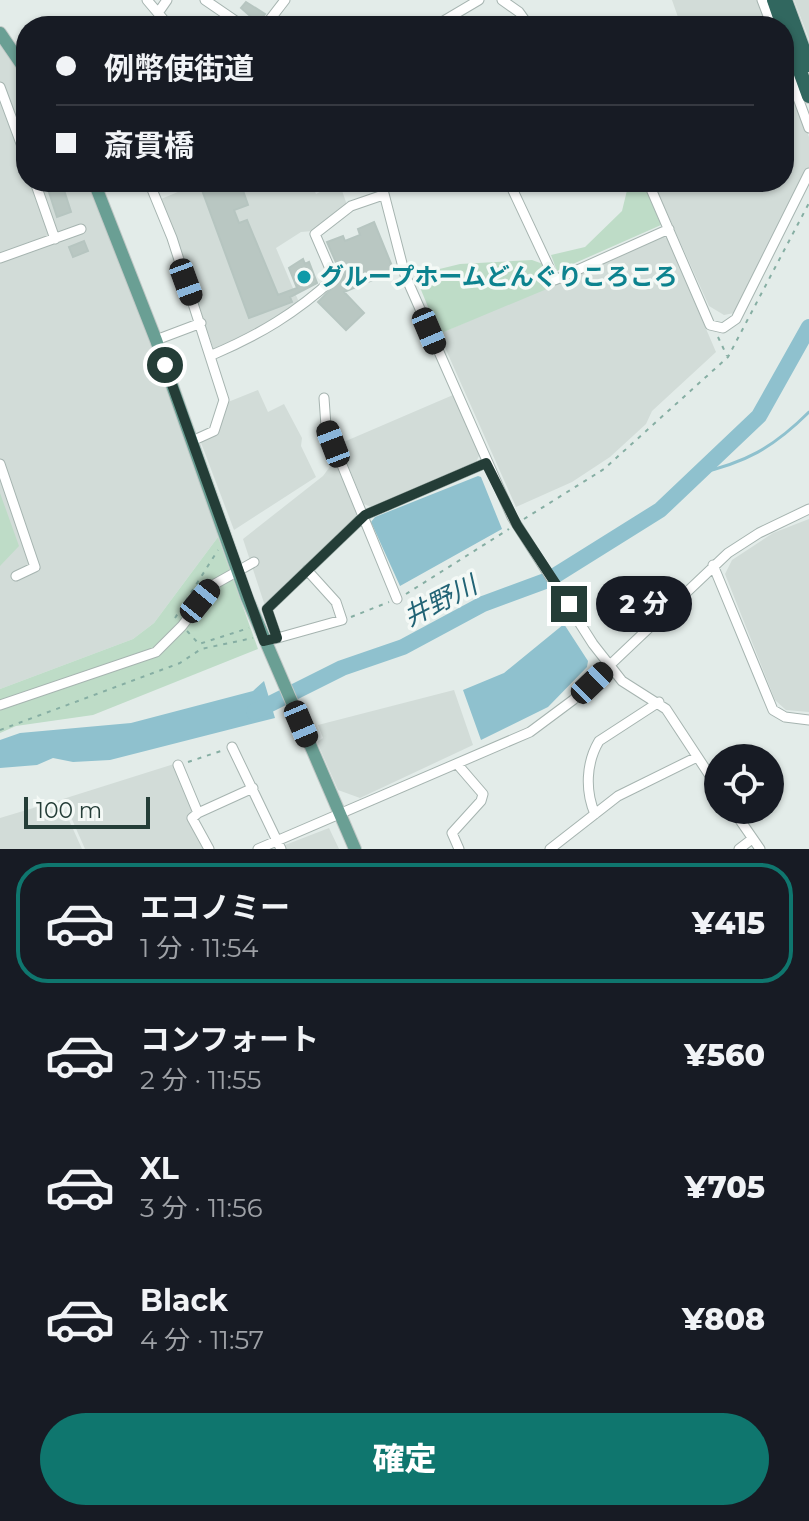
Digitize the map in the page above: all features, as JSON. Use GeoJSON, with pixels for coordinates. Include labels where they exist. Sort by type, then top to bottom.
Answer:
{"type":"FeatureCollection","features":[{"type":"Feature","properties":{"kind":"highway"},"geometry":{"type":"LineString","coordinates":[[794,24],[809,65]]}},
{"type":"Feature","properties":{"kind":"highway"},"geometry":{"type":"LineString","coordinates":[[794,55],[809,96]]}},
{"type":"Feature","properties":{"kind":"main road"},"geometry":{"type":"LineString","coordinates":[[0,33],[16,56]]}},
{"type":"Feature","properties":{"kind":"main road"},"geometry":{"type":"LineString","coordinates":[[98,192],[156,340],[238,572],[355,849]]}},
{"type":"Feature","properties":{"kind":"street"},"geometry":{"type":"LineString","coordinates":[[147,0],[161,16]]}},
{"type":"Feature","properties":{"kind":"street"},"geometry":{"type":"LineString","coordinates":[[158,13],[167,0]]}},
{"type":"Feature","properties":{"kind":"street"},"geometry":{"type":"LineString","coordinates":[[205,0],[219,4]]}},
{"type":"Feature","properties":{"kind":"street"},"geometry":{"type":"LineString","coordinates":[[273,16],[285,0]]}},
{"type":"Feature","properties":{"kind":"street"},"geometry":{"type":"LineString","coordinates":[[502,0],[522,16]]}},
{"type":"Feature","properties":{"kind":"street"},"geometry":{"type":"LineString","coordinates":[[450,16],[472,1]]}},
{"type":"Feature","properties":{"kind":"street"},"geometry":{"type":"LineString","coordinates":[[0,87],[16,130]]}},
{"type":"Feature","properties":{"kind":"street"},"geometry":{"type":"LineString","coordinates":[[794,87],[809,128]]}},
{"type":"Feature","properties":{"kind":"street"},"geometry":{"type":"LineString","coordinates":[[653,192],[710,325],[723,328],[736,319],[809,173]]}},
{"type":"Feature","properties":{"kind":"street"},"geometry":{"type":"LineString","coordinates":[[39,192],[55,239]]}},
{"type":"Feature","properties":{"kind":"street"},"geometry":{"type":"LineString","coordinates":[[153,192],[212,355],[224,400],[214,431],[192,441]]}},
{"type":"Feature","properties":{"kind":"street"},"geometry":{"type":"LineString","coordinates":[[383,192],[396,250],[486,463],[522,532],[610,665],[632,690],[659,702],[704,767]]}},
{"type":"Feature","properties":{"kind":"street"},"geometry":{"type":"LineString","coordinates":[[514,192],[555,280],[669,229]]}},
{"type":"Feature","properties":{"kind":"street"},"geometry":{"type":"LineString","coordinates":[[212,355],[273,327],[301,308],[334,278],[315,234],[351,206],[383,195]]}},
{"type":"Feature","properties":{"kind":"street"},"geometry":{"type":"LineString","coordinates":[[0,258],[81,229]]}},
{"type":"Feature","properties":{"kind":"street"},"geometry":{"type":"LineString","coordinates":[[156,340],[201,323]]}},
{"type":"Feature","properties":{"kind":"street"},"geometry":{"type":"LineString","coordinates":[[324,398],[326,426],[400,597]]}},
{"type":"Feature","properties":{"kind":"street"},"geometry":{"type":"LineString","coordinates":[[307,570],[336,602],[342,620],[267,640],[267,609],[307,570],[365,515],[486,463]]}},
{"type":"Feature","properties":{"kind":"street"},"geometry":{"type":"LineString","coordinates":[[0,464],[35,567],[16,576]]}},
{"type":"Feature","properties":{"kind":"street"},"geometry":{"type":"LineString","coordinates":[[258,849],[279,844],[530,732],[573,700],[713,565],[759,533],[809,509]]}},
{"type":"Feature","properties":{"kind":"street"},"geometry":{"type":"LineString","coordinates":[[0,705],[156,652],[182,626],[213,585],[254,562]]}},
{"type":"Feature","properties":{"kind":"street"},"geometry":{"type":"LineString","coordinates":[[713,565],[773,710],[785,717],[809,720]]}},
{"type":"Feature","properties":{"kind":"street"},"geometry":{"type":"LineString","coordinates":[[595,814],[586,793],[599,741],[659,702]]}},
{"type":"Feature","properties":{"kind":"street"},"geometry":{"type":"LineString","coordinates":[[232,747],[279,844]]}},
{"type":"Feature","properties":{"kind":"street"},"geometry":{"type":"LineString","coordinates":[[550,849],[618,796],[697,757]]}},
{"type":"Feature","properties":{"kind":"street"},"geometry":{"type":"LineString","coordinates":[[178,765],[198,813]]}},
{"type":"Feature","properties":{"kind":"street"},"geometry":{"type":"LineString","coordinates":[[458,765],[483,794],[481,801],[452,833],[459,849]]}},
{"type":"Feature","properties":{"kind":"street"},"geometry":{"type":"LineString","coordinates":[[209,849],[192,818],[253,788]]}},
{"type":"Feature","properties":{"kind":"street"},"geometry":{"type":"LineString","coordinates":[[742,824],[760,849]]}},
{"type":"Feature","properties":{"kind":"street"},"geometry":{"type":"LineString","coordinates":[[739,849],[752,839]]}},
{"type":"Feature","properties":{"kind":"path"},"geometry":{"type":"LineString","coordinates":[[524,520],[604,469],[728,357],[809,203]]}},
{"type":"Feature","properties":{"kind":"path"},"geometry":{"type":"LineString","coordinates":[[718,343],[728,357]]}},
{"type":"Feature","properties":{"kind":"path"},"geometry":{"type":"LineString","coordinates":[[342,620],[400,597],[512,527]]}},
{"type":"Feature","properties":{"kind":"path"},"geometry":{"type":"LineString","coordinates":[[175,618],[226,535]]}},
{"type":"Feature","properties":{"kind":"path"},"geometry":{"type":"LineString","coordinates":[[0,730],[180,663],[201,649],[267,640]]}},
{"type":"Feature","properties":{"kind":"path"},"geometry":{"type":"LineString","coordinates":[[178,765],[232,747]]}},
{"type":"Feature","properties":{"kind":"shaded area"},"geometry":{"type":"Polygon","coordinates":[[[672,0],[758,0],[764,16],[678,16],[672,0]]]}},
{"type":"Feature","properties":{"kind":"shaded area"},"geometry":{"type":"Polygon","coordinates":[[[794,0],[809,0],[809,39],[794,0]]]}},
{"type":"Feature","properties":{"kind":"shaded area"},"geometry":{"type":"Polygon","coordinates":[[[0,45],[16,68],[16,192],[91,192],[110,234],[184,430],[213,511],[218,537],[154,623],[133,639],[0,689],[0,45]]]}},
{"type":"Feature","properties":{"kind":"shaded area"},"geometry":{"type":"Polygon","coordinates":[[[794,97],[809,137],[809,170],[734,313],[724,315],[709,306],[658,192],[794,192],[794,97]]]}},
{"type":"Feature","properties":{"kind":"shaded area"},"geometry":{"type":"Polygon","coordinates":[[[178,192],[342,192],[347,205],[313,231],[301,232],[276,248],[301,307],[214,350],[161,199],[178,192]]]}},
{"type":"Feature","properties":{"kind":"shaded area"},"geometry":{"type":"Polygon","coordinates":[[[661,236],[667,238],[716,352],[652,411],[646,424],[610,457],[572,482],[516,507],[439,334],[661,236]]]}},
{"type":"Feature","properties":{"kind":"shaded area"},"geometry":{"type":"Polygon","coordinates":[[[258,390],[268,412],[284,404],[302,438],[301,446],[316,477],[234,530],[200,440],[217,432],[228,402],[258,390]]]}},
{"type":"Feature","properties":{"kind":"shaded area"},"geometry":{"type":"Polygon","coordinates":[[[453,395],[480,454],[476,462],[371,507],[364,504],[339,444],[453,395]]]}},
{"type":"Feature","properties":{"kind":"shaded area"},"geometry":{"type":"Polygon","coordinates":[[[334,461],[359,516],[265,606],[243,539],[323,476],[334,461]]]}},
{"type":"Feature","properties":{"kind":"shaded area"},"geometry":{"type":"Polygon","coordinates":[[[809,519],[809,712],[786,710],[775,700],[725,574],[732,560],[773,533],[809,519]]]}},
{"type":"Feature","properties":{"kind":"shaded area"},"geometry":{"type":"Polygon","coordinates":[[[454,690],[473,745],[360,798],[338,790],[317,742],[323,738],[318,725],[454,690]]]}},
{"type":"Feature","properties":{"kind":"shaded area"},"geometry":{"type":"Polygon","coordinates":[[[174,764],[193,814],[186,817],[203,849],[85,849],[63,799],[174,764]]]}},
{"type":"Feature","properties":{"kind":"shaded area"},"geometry":{"type":"Polygon","coordinates":[[[60,800],[82,849],[0,849],[0,818],[60,800]]]}},
{"type":"Feature","properties":{"kind":"shaded area"},"geometry":{"type":"Polygon","coordinates":[[[329,828],[339,849],[286,849],[285,845],[329,828]]]}},
{"type":"Feature","properties":{"kind":"green space"},"geometry":{"type":"Polygon","coordinates":[[[627,192],[647,192],[661,225],[557,271],[551,255],[585,247],[622,211],[627,192]]]}},
{"type":"Feature","properties":{"kind":"green space"},"geometry":{"type":"Polygon","coordinates":[[[532,260],[543,264],[554,286],[439,334],[415,275],[460,264],[532,260]]]}},
{"type":"Feature","properties":{"kind":"green space"},"geometry":{"type":"Polygon","coordinates":[[[0,493],[19,546],[0,566],[0,493]]]}},
{"type":"Feature","properties":{"kind":"green space"},"geometry":{"type":"Polygon","coordinates":[[[218,537],[258,649],[93,715],[16,726],[0,733],[0,689],[133,639],[154,623],[218,537]]]}},
{"type":"Feature","properties":{"kind":"water"},"geometry":{"type":"Polygon","coordinates":[[[478,476],[502,529],[400,586],[371,522],[375,517],[478,476]]]}},
{"type":"Feature","properties":{"kind":"water"},"geometry":{"type":"Polygon","coordinates":[[[564,624],[588,661],[587,667],[548,707],[481,740],[463,690],[504,673],[564,624]]]}},
{"type":"Feature","properties":{"kind":"water"},"geometry":{"type":"Polygon","coordinates":[[[264,681],[275,718],[110,760],[73,762],[53,758],[37,765],[0,768],[0,740],[20,733],[131,723],[253,691],[264,681]]]}},
{"type":"Feature","properties":{"kind":"building"},"geometry":{"type":"Polygon","coordinates":[[[246,2],[265,14],[250,16],[241,8],[246,2]]]}},
{"type":"Feature","properties":{"kind":"building"},"geometry":{"type":"Polygon","coordinates":[[[49,192],[65,192],[71,212],[57,217],[49,192]]]}},
{"type":"Feature","properties":{"kind":"building"},"geometry":{"type":"Polygon","coordinates":[[[203,192],[243,192],[248,205],[234,210],[239,223],[247,220],[278,295],[297,288],[289,268],[303,259],[305,264],[309,262],[317,283],[290,297],[292,302],[249,318],[203,192]]]}},
{"type":"Feature","properties":{"kind":"building"},"geometry":{"type":"Polygon","coordinates":[[[374,222],[394,271],[344,292],[364,313],[346,330],[318,302],[345,275],[342,276],[327,242],[343,236],[345,241],[360,235],[358,229],[374,222]]]}},
{"type":"Feature","properties":{"kind":"building"},"geometry":{"type":"Polygon","coordinates":[[[84,241],[88,251],[73,257],[69,247],[84,241]]]}},
{"type":"Feature","properties":{"kind":"waterway","name":"井野川"},"geometry":{"type":"LineString","coordinates":[[254,712],[342,668],[403,647],[483,604],[548,580],[660,510],[759,416],[809,327]]}},
{"type":"Feature","properties":{"kind":"waterway"},"geometry":{"type":"LineString","coordinates":[[696,474],[729,465],[770,445],[809,412]]}},
{"type":"Feature","properties":{"kind":"place","name":"グループホームどんぐりころころ"},"geometry":{"type":"Point","coordinates":[304,277]}},
{"type":"Feature","properties":{"kind":"route"},"geometry":{"type":"LineString","coordinates":[[165,365],[264,641],[277,638],[267,609],[365,515],[486,463],[517,525],[569,604]]}}]}
